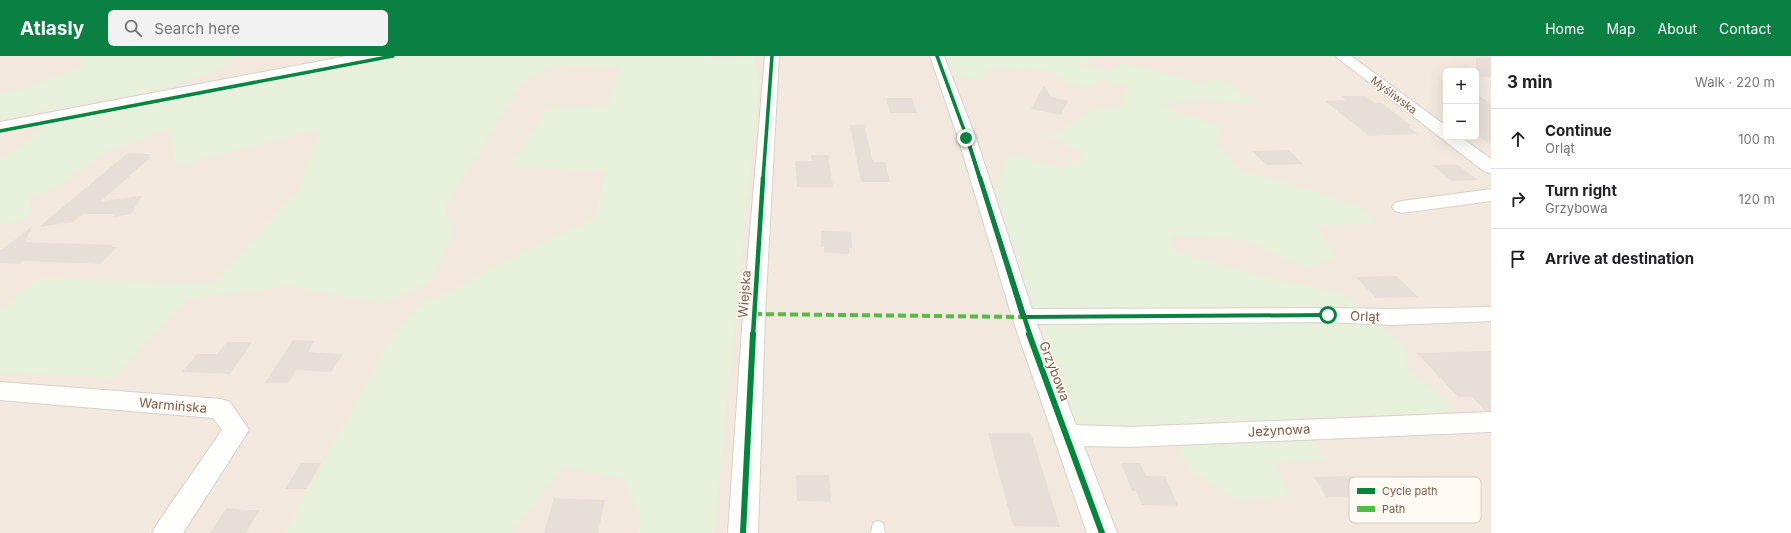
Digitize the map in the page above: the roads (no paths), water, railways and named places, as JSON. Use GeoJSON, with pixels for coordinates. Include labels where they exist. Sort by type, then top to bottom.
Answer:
{"type":"FeatureCollection","features":[{"type":"Feature","properties":{"kind":"street"},"geometry":{"type":"LineString","coordinates":[[0,127],[370,56]]}},
{"type":"Feature","properties":{"kind":"street","name":"Wiejska"},"geometry":{"type":"LineString","coordinates":[[742,533],[754,314],[772,56]]}},
{"type":"Feature","properties":{"kind":"street","name":"Grzybowa"},"geometry":{"type":"LineString","coordinates":[[937,56],[966,138],[1023,317],[1102,533]]}},
{"type":"Feature","properties":{"kind":"street","name":"Myśliwska"},"geometry":{"type":"LineString","coordinates":[[1342,56],[1443,132]]}},
{"type":"Feature","properties":{"kind":"street"},"geometry":{"type":"LineString","coordinates":[[1454,140],[1491,168]]}},
{"type":"Feature","properties":{"kind":"street"},"geometry":{"type":"LineString","coordinates":[[1402,207],[1491,195]]}},
{"type":"Feature","properties":{"kind":"street","name":"Orląt"},"geometry":{"type":"LineString","coordinates":[[1023,317],[1321,315],[1392,317],[1491,314]]}},
{"type":"Feature","properties":{"kind":"street","name":"Warmińska"},"geometry":{"type":"LineString","coordinates":[[0,391],[221,409],[236,430],[167,533]]}},
{"type":"Feature","properties":{"kind":"street","name":"Jeżynowa"},"geometry":{"type":"LineString","coordinates":[[1067,435],[1129,438],[1491,422]]}}]}
